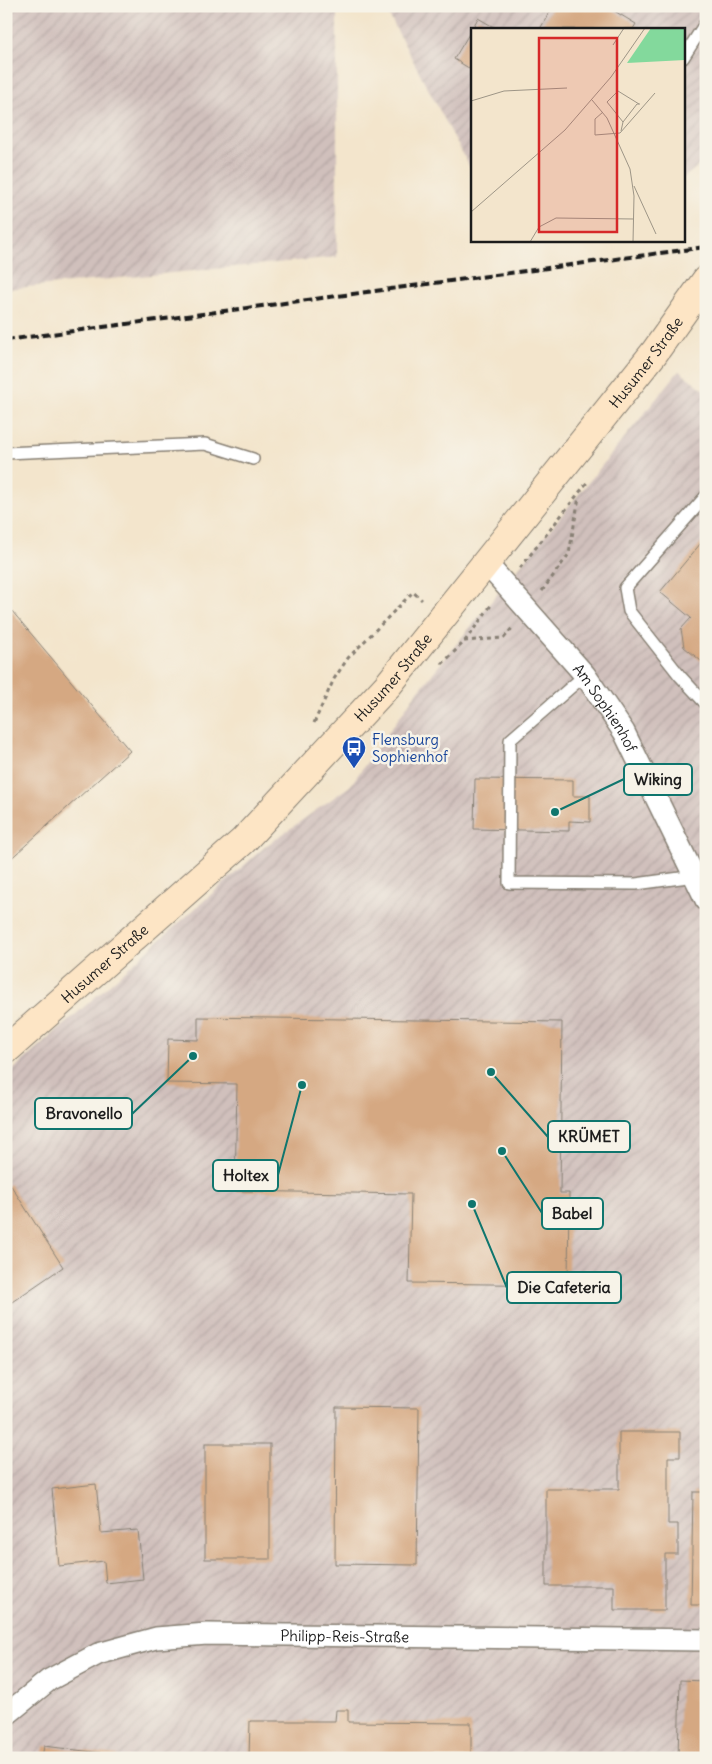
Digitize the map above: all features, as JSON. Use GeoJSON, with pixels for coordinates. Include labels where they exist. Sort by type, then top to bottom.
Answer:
{"type":"FeatureCollection","features":[{"type":"Feature","properties":{"kind":"main road","name":"Husumer Straße"},"geometry":{"type":"LineString","coordinates":[[6,1050],[243,840],[388,685],[654,353],[706,280]]}},
{"type":"Feature","properties":{"kind":"street","name":"Am Sophienhof"},"geometry":{"type":"LineString","coordinates":[[486,563],[585,675],[624,732],[701,875],[706,900]]}},
{"type":"Feature","properties":{"kind":"street","name":"Philipp-Reis-Straße"},"geometry":{"type":"LineString","coordinates":[[6,1715],[49,1680],[98,1654],[156,1638],[207,1634],[706,1640]]}},
{"type":"Feature","properties":{"kind":"lane"},"geometry":{"type":"LineString","coordinates":[[684,56],[706,22]]}},
{"type":"Feature","properties":{"kind":"lane"},"geometry":{"type":"LineString","coordinates":[[6,453],[205,444],[253,459]]}},
{"type":"Feature","properties":{"kind":"lane"},"geometry":{"type":"LineString","coordinates":[[706,496],[625,588],[629,611],[680,676],[706,704]]}},
{"type":"Feature","properties":{"kind":"lane"},"geometry":{"type":"LineString","coordinates":[[585,675],[510,740],[509,883],[636,884],[701,875]]}},
{"type":"Feature","properties":{"kind":"path"},"geometry":{"type":"LineString","coordinates":[[312,726],[334,679],[348,658],[413,592],[465,641],[504,638],[569,554],[578,500],[583,490],[506,585],[465,641]]}},
{"type":"Feature","properties":{"kind":"shaded area"},"geometry":{"type":"Polygon","coordinates":[[[6,6],[337,6],[337,257],[6,289],[6,6]]]}},
{"type":"Feature","properties":{"kind":"shaded area"},"geometry":{"type":"Polygon","coordinates":[[[384,6],[706,6],[706,160],[684,177],[684,28],[471,28],[471,169],[384,6]]]}},
{"type":"Feature","properties":{"kind":"shaded area"},"geometry":{"type":"Polygon","coordinates":[[[679,371],[706,391],[706,1758],[6,1758],[6,1076],[266,846],[350,786],[416,694],[679,371]]]}},
{"type":"Feature","properties":{"kind":"building"},"geometry":{"type":"Polygon","coordinates":[[[553,6],[606,6],[636,24],[634,28],[541,28],[553,6]]]}},
{"type":"Feature","properties":{"kind":"building"},"geometry":{"type":"Polygon","coordinates":[[[478,18],[495,28],[473,28],[478,18]]]}},
{"type":"Feature","properties":{"kind":"building"},"geometry":{"type":"Polygon","coordinates":[[[471,31],[471,69],[454,59],[471,31]]]}},
{"type":"Feature","properties":{"kind":"building"},"geometry":{"type":"Polygon","coordinates":[[[706,537],[706,665],[684,647],[681,629],[691,618],[660,592],[706,537]]]}},
{"type":"Feature","properties":{"kind":"building"},"geometry":{"type":"Polygon","coordinates":[[[6,604],[130,751],[6,863],[6,604]]]}},
{"type":"Feature","properties":{"kind":"building"},"geometry":{"type":"Polygon","coordinates":[[[475,779],[573,780],[573,796],[590,796],[590,822],[569,821],[569,831],[474,829],[475,779]]]}},
{"type":"Feature","properties":{"kind":"building"},"geometry":{"type":"Polygon","coordinates":[[[198,1017],[562,1022],[560,1193],[569,1193],[568,1285],[409,1283],[411,1194],[235,1191],[237,1084],[167,1083],[168,1039],[198,1040],[198,1017]]]}},
{"type":"Feature","properties":{"kind":"building"},"geometry":{"type":"Polygon","coordinates":[[[10,1184],[63,1267],[6,1306],[6,1187],[10,1184]]]}},
{"type":"Feature","properties":{"kind":"building"},"geometry":{"type":"Polygon","coordinates":[[[336,1407],[419,1408],[417,1565],[335,1564],[336,1407]]]}},
{"type":"Feature","properties":{"kind":"building"},"geometry":{"type":"Polygon","coordinates":[[[619,1432],[680,1432],[680,1457],[668,1457],[668,1524],[678,1524],[678,1554],[665,1554],[665,1610],[614,1610],[614,1586],[546,1586],[546,1489],[619,1489],[619,1432]]]}},
{"type":"Feature","properties":{"kind":"building"},"geometry":{"type":"Polygon","coordinates":[[[205,1444],[270,1444],[270,1559],[205,1559],[205,1444]]]}},
{"type":"Feature","properties":{"kind":"building"},"geometry":{"type":"Polygon","coordinates":[[[96,1484],[101,1533],[138,1530],[143,1579],[106,1583],[104,1561],[59,1566],[52,1489],[96,1484]]]}},
{"type":"Feature","properties":{"kind":"building"},"geometry":{"type":"Polygon","coordinates":[[[693,1492],[706,1492],[706,1605],[691,1605],[693,1492]]]}},
{"type":"Feature","properties":{"kind":"building"},"geometry":{"type":"Polygon","coordinates":[[[680,1680],[706,1681],[706,1758],[678,1758],[680,1680]]]}},
{"type":"Feature","properties":{"kind":"building"},"geometry":{"type":"Polygon","coordinates":[[[336,1710],[348,1710],[348,1722],[471,1723],[471,1758],[249,1758],[250,1721],[335,1721],[336,1710]]]}},
{"type":"Feature","properties":{"kind":"building"},"geometry":{"type":"Polygon","coordinates":[[[44,1746],[117,1755],[117,1758],[42,1758],[44,1746]]]}},
{"type":"Feature","properties":{"kind":"railway"},"geometry":{"type":"LineString","coordinates":[[6,340],[706,247]]}},
{"type":"Feature","properties":{"kind":"place","name":"Flensburg Sophienhof"},"geometry":{"type":"Point","coordinates":[354,769]}},
{"type":"Feature","properties":{"kind":"place","name":"Wiking"},"geometry":{"type":"Point","coordinates":[555,812]}},
{"type":"Feature","properties":{"kind":"place","name":"Bravonello"},"geometry":{"type":"Point","coordinates":[193,1056]}},
{"type":"Feature","properties":{"kind":"place","name":"KRÜMET"},"geometry":{"type":"Point","coordinates":[491,1072]}},
{"type":"Feature","properties":{"kind":"place","name":"Holtex"},"geometry":{"type":"Point","coordinates":[302,1085]}},
{"type":"Feature","properties":{"kind":"place","name":"Babel"},"geometry":{"type":"Point","coordinates":[502,1151]}},
{"type":"Feature","properties":{"kind":"place","name":"Die Cafeteria"},"geometry":{"type":"Point","coordinates":[472,1204]}}]}
